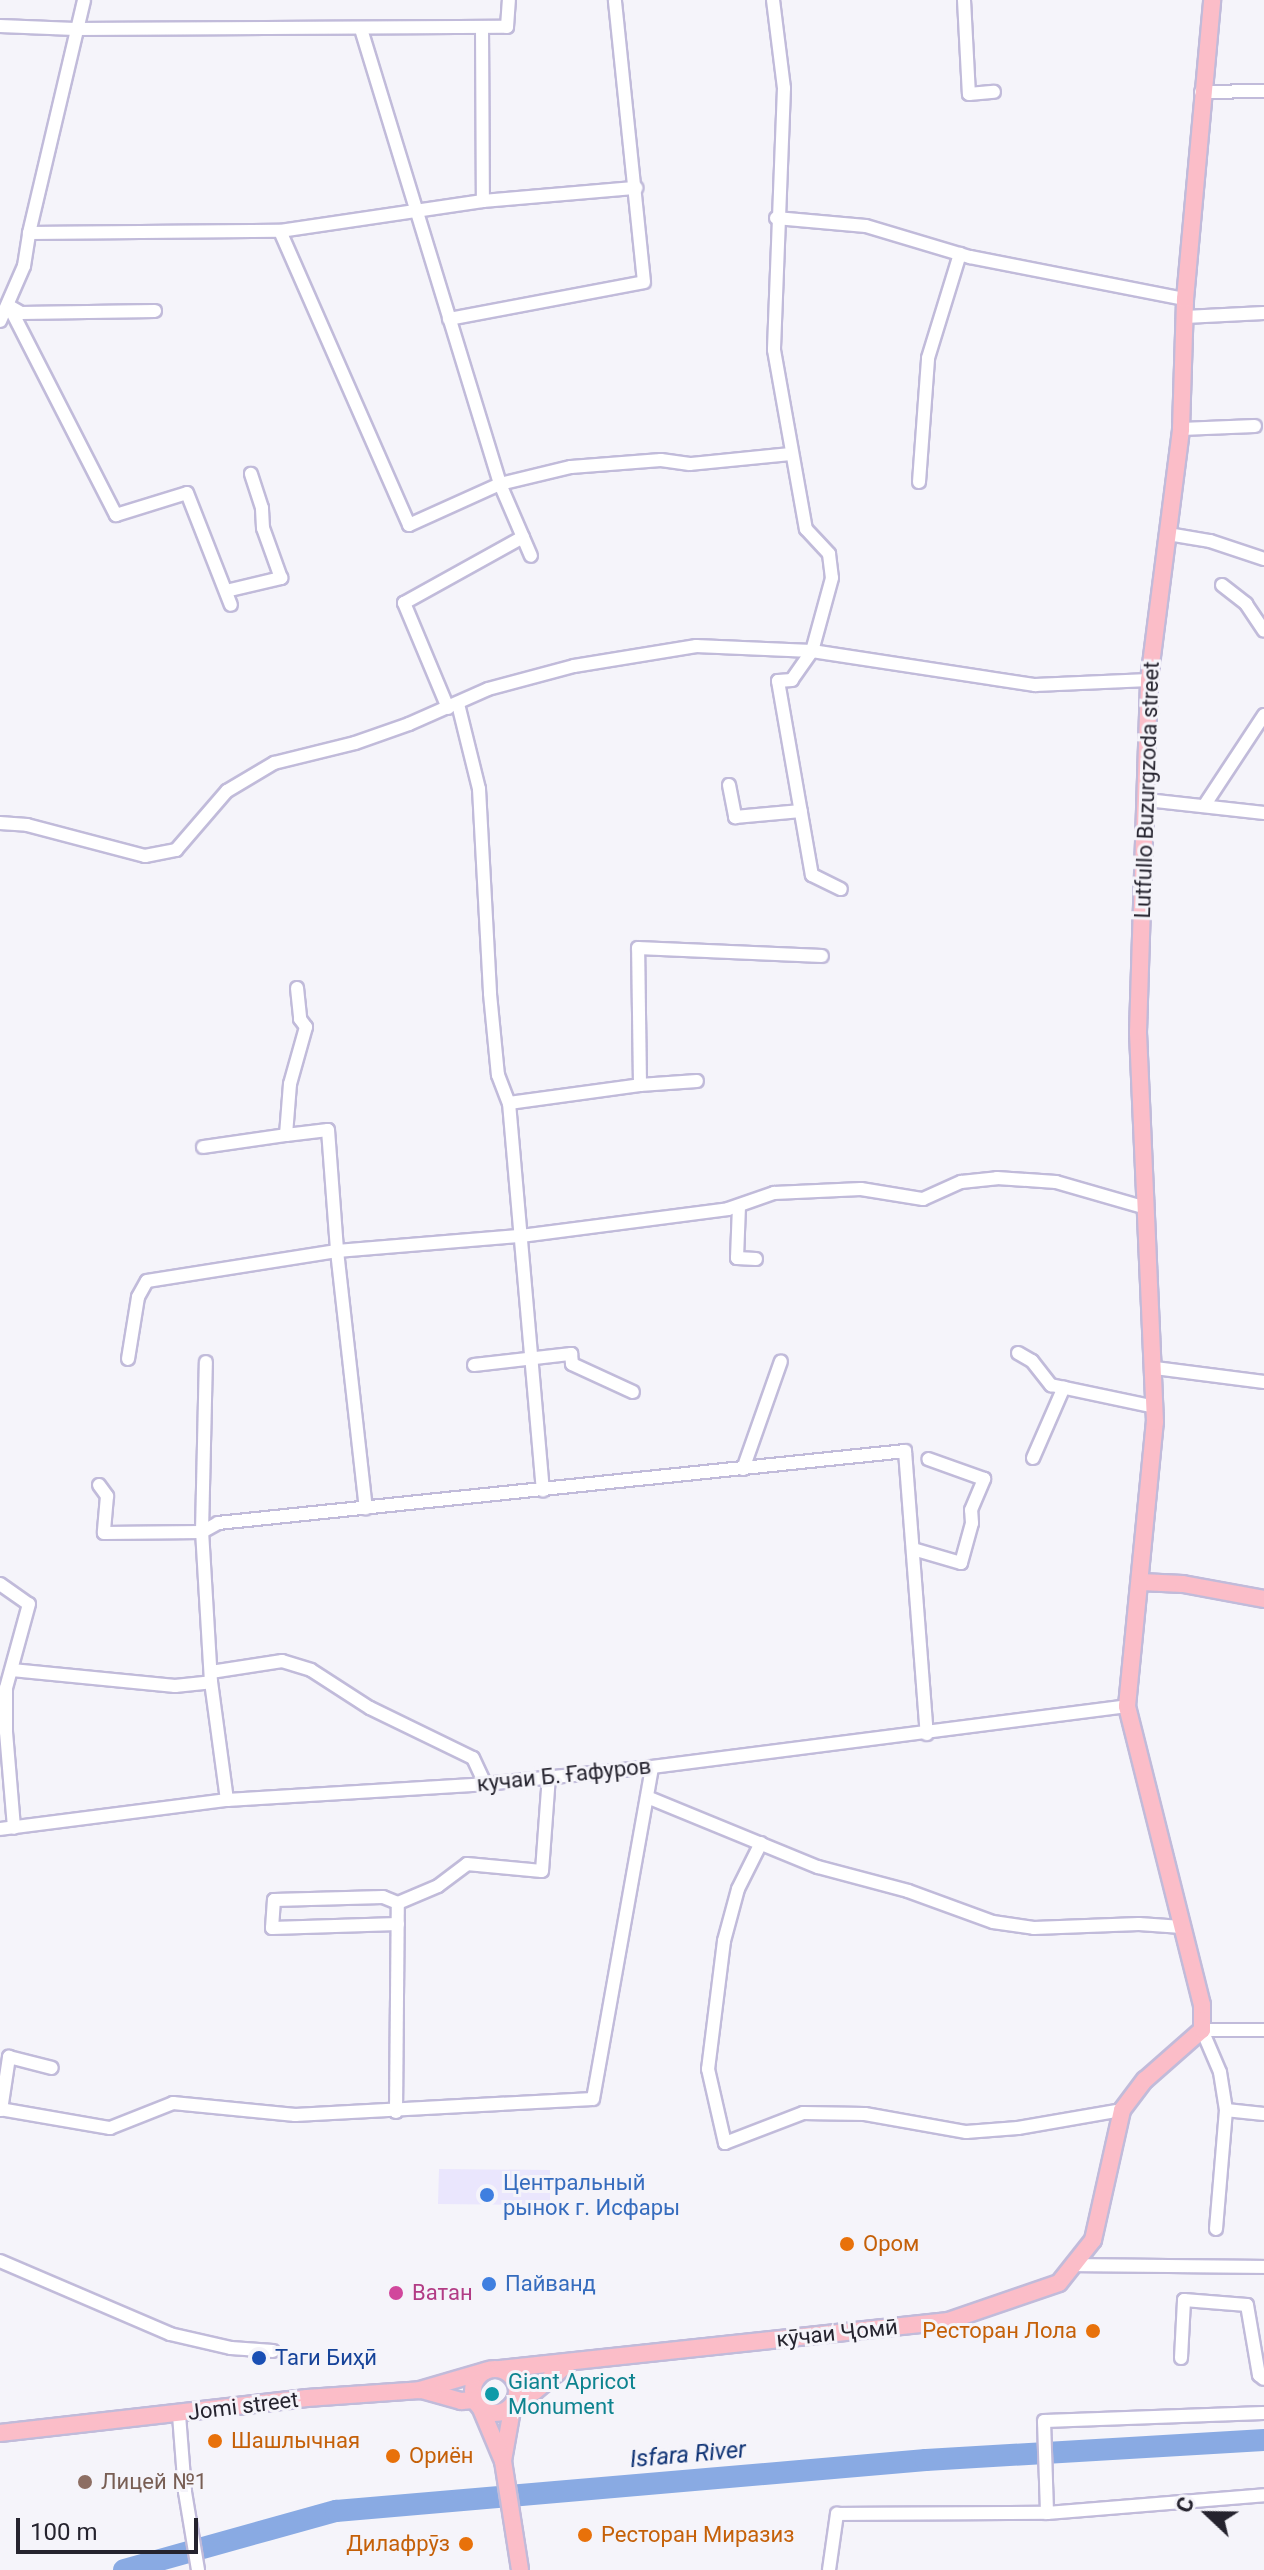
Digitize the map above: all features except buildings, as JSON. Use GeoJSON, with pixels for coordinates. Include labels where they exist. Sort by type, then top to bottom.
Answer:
{"type":"FeatureCollection","features":[{"type":"Feature","properties":{"kind":"main road","name":"Lutfullo Buzurgzoda street"},"geometry":{"type":"LineString","coordinates":[[1127,1706],[1155,1407],[1138,1032],[1149,680],[1181,429],[1185,299],[1201,92],[1212,0]]}},
{"type":"Feature","properties":{"kind":"main road"},"geometry":{"type":"LineString","coordinates":[[1141,1582],[1183,1584],[1264,1599]]}},
{"type":"Feature","properties":{"kind":"main road"},"geometry":{"type":"LineString","coordinates":[[1127,1706],[1202,2005],[1202,2030]]}},
{"type":"Feature","properties":{"kind":"main road","name":"кӯчаи Ҷомӣ"},"geometry":{"type":"LineString","coordinates":[[492,2370],[948,2321],[1059,2283],[1093,2240],[1122,2110],[1145,2080],[1202,2030]]}},
{"type":"Feature","properties":{"kind":"main road"},"geometry":{"type":"LineString","coordinates":[[420,2390],[501,2412],[535,2391],[570,2361]]}},
{"type":"Feature","properties":{"kind":"main road"},"geometry":{"type":"LineString","coordinates":[[504,2466],[478,2404],[475,2380],[492,2370],[516,2383],[504,2466],[520,2570]]}},
{"type":"Feature","properties":{"kind":"main road","name":"Jomi street"},"geometry":{"type":"LineString","coordinates":[[0,2433],[307,2398],[420,2390],[492,2370]]}},
{"type":"Feature","properties":{"kind":"street"},"geometry":{"type":"LineString","coordinates":[[0,321],[24,266],[84,0]]}},
{"type":"Feature","properties":{"kind":"street"},"geometry":{"type":"LineString","coordinates":[[0,26],[75,29],[507,27],[509,0]]}},
{"type":"Feature","properties":{"kind":"street"},"geometry":{"type":"LineString","coordinates":[[449,319],[644,282],[615,0]]}},
{"type":"Feature","properties":{"kind":"street"},"geometry":{"type":"LineString","coordinates":[[773,0],[784,88],[776,218],[774,350],[790,454],[806,529],[829,554],[831,566],[829,596],[812,651],[792,680],[778,681],[812,875],[841,889]]}},
{"type":"Feature","properties":{"kind":"street"},"geometry":{"type":"LineString","coordinates":[[964,0],[969,94],[994,92]]}},
{"type":"Feature","properties":{"kind":"street"},"geometry":{"type":"LineString","coordinates":[[482,27],[483,201]]}},
{"type":"Feature","properties":{"kind":"street"},"geometry":{"type":"LineString","coordinates":[[361,29],[500,484],[531,556]]}},
{"type":"Feature","properties":{"kind":"street"},"geometry":{"type":"LineString","coordinates":[[1201,92],[1264,91]]}},
{"type":"Feature","properties":{"kind":"street"},"geometry":{"type":"LineString","coordinates":[[29,233],[280,231],[483,201],[636,188]]}},
{"type":"Feature","properties":{"kind":"street"},"geometry":{"type":"LineString","coordinates":[[776,218],[866,226],[960,254],[1185,299]]}},
{"type":"Feature","properties":{"kind":"street"},"geometry":{"type":"LineString","coordinates":[[280,231],[409,525],[500,484],[571,467],[661,460],[690,464],[790,454]]}},
{"type":"Feature","properties":{"kind":"street"},"geometry":{"type":"LineString","coordinates":[[919,482],[928,358],[960,254]]}},
{"type":"Feature","properties":{"kind":"street"},"geometry":{"type":"LineString","coordinates":[[9,306],[21,313],[155,311]]}},
{"type":"Feature","properties":{"kind":"street"},"geometry":{"type":"LineString","coordinates":[[9,306],[116,515],[187,493],[231,605]]}},
{"type":"Feature","properties":{"kind":"street"},"geometry":{"type":"LineString","coordinates":[[1185,317],[1264,313]]}},
{"type":"Feature","properties":{"kind":"street"},"geometry":{"type":"LineString","coordinates":[[1181,429],[1255,426]]}},
{"type":"Feature","properties":{"kind":"street"},"geometry":{"type":"LineString","coordinates":[[226,591],[281,578],[263,528],[262,508],[251,474]]}},
{"type":"Feature","properties":{"kind":"street"},"geometry":{"type":"LineString","coordinates":[[1168,534],[1210,541],[1264,559]]}},
{"type":"Feature","properties":{"kind":"street"},"geometry":{"type":"LineString","coordinates":[[523,537],[404,603],[453,706],[479,789],[491,1007],[498,1075],[509,1103],[543,1491]]}},
{"type":"Feature","properties":{"kind":"street"},"geometry":{"type":"LineString","coordinates":[[1222,585],[1246,604],[1264,631]]}},
{"type":"Feature","properties":{"kind":"street"},"geometry":{"type":"LineString","coordinates":[[0,823],[27,825],[145,856],[176,850],[227,791],[274,763],[355,743],[453,706],[488,689],[574,666],[696,646],[812,651],[1035,685],[1149,680]]}},
{"type":"Feature","properties":{"kind":"street"},"geometry":{"type":"LineString","coordinates":[[1204,806],[1264,715]]}},
{"type":"Feature","properties":{"kind":"street"},"geometry":{"type":"LineString","coordinates":[[729,785],[735,817],[801,811]]}},
{"type":"Feature","properties":{"kind":"street"},"geometry":{"type":"LineString","coordinates":[[1147,800],[1264,813]]}},
{"type":"Feature","properties":{"kind":"street"},"geometry":{"type":"LineString","coordinates":[[640,1085],[638,948],[822,956]]}},
{"type":"Feature","properties":{"kind":"street"},"geometry":{"type":"LineString","coordinates":[[286,1135],[290,1084],[306,1027],[300,1019],[297,988]]}},
{"type":"Feature","properties":{"kind":"street"},"geometry":{"type":"LineString","coordinates":[[509,1103],[640,1085],[697,1081]]}},
{"type":"Feature","properties":{"kind":"street"},"geometry":{"type":"LineString","coordinates":[[203,1147],[328,1130],[337,1251],[366,1508]]}},
{"type":"Feature","properties":{"kind":"street"},"geometry":{"type":"LineString","coordinates":[[128,1359],[138,1297],[147,1281],[337,1251],[521,1236],[739,1206],[774,1193],[861,1189],[923,1199],[961,1182],[997,1178],[1056,1182],[1146,1208]]}},
{"type":"Feature","properties":{"kind":"street"},"geometry":{"type":"LineString","coordinates":[[739,1206],[737,1258],[756,1259]]}},
{"type":"Feature","properties":{"kind":"street"},"geometry":{"type":"LineString","coordinates":[[1018,1353],[1032,1361],[1051,1385],[1155,1407]]}},
{"type":"Feature","properties":{"kind":"street"},"geometry":{"type":"LineString","coordinates":[[474,1365],[571,1354],[572,1364],[633,1392]]}},
{"type":"Feature","properties":{"kind":"street"},"geometry":{"type":"LineString","coordinates":[[743,1469],[781,1361]]}},
{"type":"Feature","properties":{"kind":"street"},"geometry":{"type":"LineString","coordinates":[[206,1362],[202,1532],[211,1677],[227,1800]]}},
{"type":"Feature","properties":{"kind":"street"},"geometry":{"type":"LineString","coordinates":[[1155,1368],[1264,1382]]}},
{"type":"Feature","properties":{"kind":"street"},"geometry":{"type":"LineString","coordinates":[[1033,1458],[1064,1387]]}},
{"type":"Feature","properties":{"kind":"street"},"geometry":{"type":"LineString","coordinates":[[99,1485],[107,1496],[104,1533],[202,1532],[218,1523],[905,1451],[927,1734]]}},
{"type":"Feature","properties":{"kind":"street"},"geometry":{"type":"LineString","coordinates":[[913,1549],[961,1563],[972,1523],[971,1510],[984,1479],[928,1459]]}},
{"type":"Feature","properties":{"kind":"street"},"geometry":{"type":"LineString","coordinates":[[0,1584],[29,1604],[6,1688],[6,1732],[14,1828]]}},
{"type":"Feature","properties":{"kind":"street"},"geometry":{"type":"LineString","coordinates":[[12,1670],[175,1686],[282,1661],[311,1670],[370,1708],[473,1758],[485,1784]]}},
{"type":"Feature","properties":{"kind":"street","name":"кучаи Б. Ғафуров"},"geometry":{"type":"LineString","coordinates":[[0,1829],[227,1800],[485,1784],[652,1767],[1127,1706]]}},
{"type":"Feature","properties":{"kind":"street"},"geometry":{"type":"LineString","coordinates":[[52,2068],[9,2057],[1,2110],[110,2128],[173,2103],[295,2115],[396,2112],[593,2099],[652,1767]]}},
{"type":"Feature","properties":{"kind":"street"},"geometry":{"type":"LineString","coordinates":[[398,1924],[272,1928],[274,1900],[383,1897],[398,1903],[438,1886],[467,1864],[542,1871],[549,1776]]}},
{"type":"Feature","properties":{"kind":"street"},"geometry":{"type":"LineString","coordinates":[[647,1797],[818,1867],[908,1891],[993,1922],[1034,1928],[1139,1924],[1182,1927]]}},
{"type":"Feature","properties":{"kind":"street"},"geometry":{"type":"LineString","coordinates":[[761,1843],[738,1889],[727,1928],[712,2030],[708,2069],[725,2143],[803,2113],[865,2114],[966,2132],[1018,2128],[1122,2110]]}},
{"type":"Feature","properties":{"kind":"street"},"geometry":{"type":"LineString","coordinates":[[396,2112],[398,1903]]}},
{"type":"Feature","properties":{"kind":"street"},"geometry":{"type":"LineString","coordinates":[[1216,2229],[1226,2110],[1220,2072],[1202,2030],[1264,2030]]}},
{"type":"Feature","properties":{"kind":"street"},"geometry":{"type":"LineString","coordinates":[[1226,2110],[1264,2114]]}},
{"type":"Feature","properties":{"kind":"street"},"geometry":{"type":"LineString","coordinates":[[0,2261],[170,2334],[231,2348],[273,2351]]}},
{"type":"Feature","properties":{"kind":"street"},"geometry":{"type":"LineString","coordinates":[[1073,2265],[1264,2267]]}},
{"type":"Feature","properties":{"kind":"street"},"geometry":{"type":"LineString","coordinates":[[1181,2358],[1184,2300],[1247,2305],[1259,2375],[1264,2379]]}},
{"type":"Feature","properties":{"kind":"street"},"geometry":{"type":"LineString","coordinates":[[1047,2513],[1044,2421],[1264,2413]]}},
{"type":"Feature","properties":{"kind":"street"},"geometry":{"type":"LineString","coordinates":[[179,2415],[190,2528],[198,2570]]}},
{"type":"Feature","properties":{"kind":"street"},"geometry":{"type":"LineString","coordinates":[[829,2570],[837,2514],[1047,2513],[1264,2495]]}},
{"type":"Feature","properties":{"kind":"shaded area"},"geometry":{"type":"Polygon","coordinates":[[[439,2169],[550,2170],[550,2205],[438,2204],[439,2169]]]}},
{"type":"Feature","properties":{"kind":"waterway","name":"Isfara River"},"geometry":{"type":"LineString","coordinates":[[124,2570],[336,2511],[926,2460],[1264,2440]]}},
{"type":"Feature","properties":{"kind":"place","name":"Центральный рынок г. Исфары"},"geometry":{"type":"Point","coordinates":[487,2195]}},
{"type":"Feature","properties":{"kind":"place","name":"Ором"},"geometry":{"type":"Point","coordinates":[847,2244]}},
{"type":"Feature","properties":{"kind":"place","name":"Пайванд"},"geometry":{"type":"Point","coordinates":[489,2284]}},
{"type":"Feature","properties":{"kind":"place","name":"Ватан"},"geometry":{"type":"Point","coordinates":[396,2293]}},
{"type":"Feature","properties":{"kind":"place","name":"Ресторан Лола"},"geometry":{"type":"Point","coordinates":[1093,2331]}},
{"type":"Feature","properties":{"kind":"place","name":"Таги Биҳӣ"},"geometry":{"type":"Point","coordinates":[259,2358]}},
{"type":"Feature","properties":{"kind":"place","name":"Giant Apricot Monument"},"geometry":{"type":"Point","coordinates":[492,2394]}},
{"type":"Feature","properties":{"kind":"place","name":"Шашлычная"},"geometry":{"type":"Point","coordinates":[215,2441]}},
{"type":"Feature","properties":{"kind":"place","name":"Ориён"},"geometry":{"type":"Point","coordinates":[393,2456]}},
{"type":"Feature","properties":{"kind":"place","name":"Лицей №1"},"geometry":{"type":"Point","coordinates":[85,2482]}},
{"type":"Feature","properties":{"kind":"place","name":"Ресторан Миразиз"},"geometry":{"type":"Point","coordinates":[585,2535]}},
{"type":"Feature","properties":{"kind":"place","name":"Дилафрӯз"},"geometry":{"type":"Point","coordinates":[466,2544]}}]}
